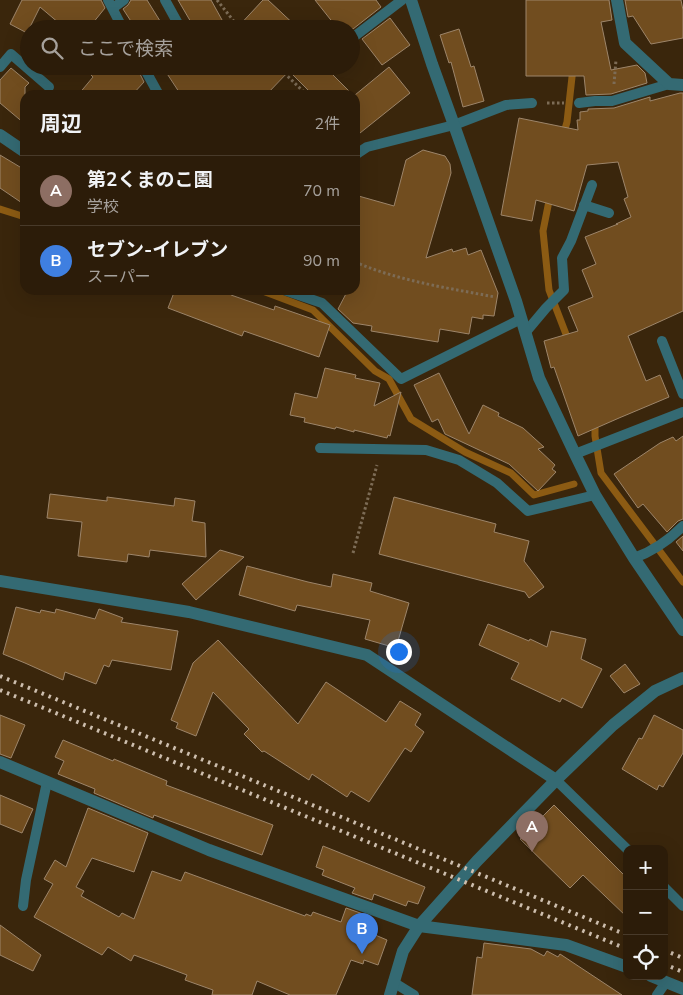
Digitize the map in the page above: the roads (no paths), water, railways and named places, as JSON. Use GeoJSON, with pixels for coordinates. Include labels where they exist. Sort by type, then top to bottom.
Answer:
{"type":"FeatureCollection","features":[{"type":"Feature","properties":{"kind":"street"},"geometry":{"type":"LineString","coordinates":[[411,0],[516,301],[539,378],[580,452],[596,495],[634,558],[683,630]]}},
{"type":"Feature","properties":{"kind":"street"},"geometry":{"type":"LineString","coordinates":[[617,0],[625,43],[669,84],[683,85]]}},
{"type":"Feature","properties":{"kind":"street"},"geometry":{"type":"LineString","coordinates":[[0,135],[20,149]]}},
{"type":"Feature","properties":{"kind":"street"},"geometry":{"type":"LineString","coordinates":[[0,581],[189,612],[367,655],[556,780]]}},
{"type":"Feature","properties":{"kind":"street"},"geometry":{"type":"LineString","coordinates":[[390,995],[403,951],[418,926],[478,861],[556,780],[620,719],[655,691],[683,678]]}},
{"type":"Feature","properties":{"kind":"street"},"geometry":{"type":"LineString","coordinates":[[0,762],[209,850],[418,926],[566,945],[623,966]]}},
{"type":"Feature","properties":{"kind":"street"},"geometry":{"type":"LineString","coordinates":[[661,980],[683,989]]}},
{"type":"Feature","properties":{"kind":"lane"},"geometry":{"type":"LineString","coordinates":[[118,20],[110,4],[124,0]]}},
{"type":"Feature","properties":{"kind":"lane"},"geometry":{"type":"LineString","coordinates":[[165,0],[176,20]]}},
{"type":"Feature","properties":{"kind":"lane"},"geometry":{"type":"LineString","coordinates":[[360,32],[402,0]]}},
{"type":"Feature","properties":{"kind":"lane"},"geometry":{"type":"LineString","coordinates":[[0,67],[11,54],[20,62]]}},
{"type":"Feature","properties":{"kind":"lane"},"geometry":{"type":"LineString","coordinates":[[36,75],[49,86]]}},
{"type":"Feature","properties":{"kind":"lane"},"geometry":{"type":"LineString","coordinates":[[147,75],[156,90]]}},
{"type":"Feature","properties":{"kind":"lane"},"geometry":{"type":"LineString","coordinates":[[579,103],[612,101],[669,84]]}},
{"type":"Feature","properties":{"kind":"lane"},"geometry":{"type":"LineString","coordinates":[[360,152],[367,147],[454,125],[506,105],[532,103]]}},
{"type":"Feature","properties":{"kind":"lane"},"geometry":{"type":"LineString","coordinates":[[525,333],[564,290],[562,258],[571,241],[592,185]]}},
{"type":"Feature","properties":{"kind":"lane"},"geometry":{"type":"LineString","coordinates":[[584,205],[609,213]]}},
{"type":"Feature","properties":{"kind":"lane"},"geometry":{"type":"LineString","coordinates":[[299,295],[322,303],[401,379],[521,319]]}},
{"type":"Feature","properties":{"kind":"lane"},"geometry":{"type":"LineString","coordinates":[[662,341],[683,394]]}},
{"type":"Feature","properties":{"kind":"lane"},"geometry":{"type":"LineString","coordinates":[[580,452],[683,412]]}},
{"type":"Feature","properties":{"kind":"lane"},"geometry":{"type":"LineString","coordinates":[[320,448],[426,450],[460,460],[496,483],[528,511],[596,495]]}},
{"type":"Feature","properties":{"kind":"lane"},"geometry":{"type":"LineString","coordinates":[[634,558],[670,540],[683,526]]}},
{"type":"Feature","properties":{"kind":"lane"},"geometry":{"type":"LineString","coordinates":[[556,780],[623,845]]}},
{"type":"Feature","properties":{"kind":"lane"},"geometry":{"type":"LineString","coordinates":[[23,906],[26,880],[47,782]]}},
{"type":"Feature","properties":{"kind":"lane"},"geometry":{"type":"LineString","coordinates":[[667,890],[683,906]]}},
{"type":"Feature","properties":{"kind":"lane"},"geometry":{"type":"LineString","coordinates":[[393,982],[414,995]]}},
{"type":"Feature","properties":{"kind":"lane"},"geometry":{"type":"LineString","coordinates":[[657,995],[666,982]]}},
{"type":"Feature","properties":{"kind":"waterway"},"geometry":{"type":"LineString","coordinates":[[563,136],[567,122],[573,68]]}},
{"type":"Feature","properties":{"kind":"waterway"},"geometry":{"type":"LineString","coordinates":[[550,196],[543,231],[549,290],[569,342]]}},
{"type":"Feature","properties":{"kind":"waterway"},"geometry":{"type":"LineString","coordinates":[[0,209],[20,215]]}},
{"type":"Feature","properties":{"kind":"waterway"},"geometry":{"type":"LineString","coordinates":[[273,295],[313,310],[375,371],[389,379],[411,419],[465,452],[511,473],[534,495],[574,484]]}},
{"type":"Feature","properties":{"kind":"waterway"},"geometry":{"type":"LineString","coordinates":[[595,421],[595,436],[601,473],[683,582]]}},
{"type":"Feature","properties":{"kind":"railway"},"geometry":{"type":"LineString","coordinates":[[0,676],[623,933]]}},
{"type":"Feature","properties":{"kind":"railway"},"geometry":{"type":"LineString","coordinates":[[0,690],[623,947]]}},
{"type":"Feature","properties":{"kind":"railway"},"geometry":{"type":"LineString","coordinates":[[668,952],[683,958]]}},
{"type":"Feature","properties":{"kind":"railway"},"geometry":{"type":"LineString","coordinates":[[668,966],[683,972]]}},
{"type":"Feature","properties":{"kind":"place","name":"第2くまのこ園"},"geometry":{"type":"Point","coordinates":[532,852]}},
{"type":"Feature","properties":{"kind":"place","name":"セブン-イレブン"},"geometry":{"type":"Point","coordinates":[362,954]}}]}
